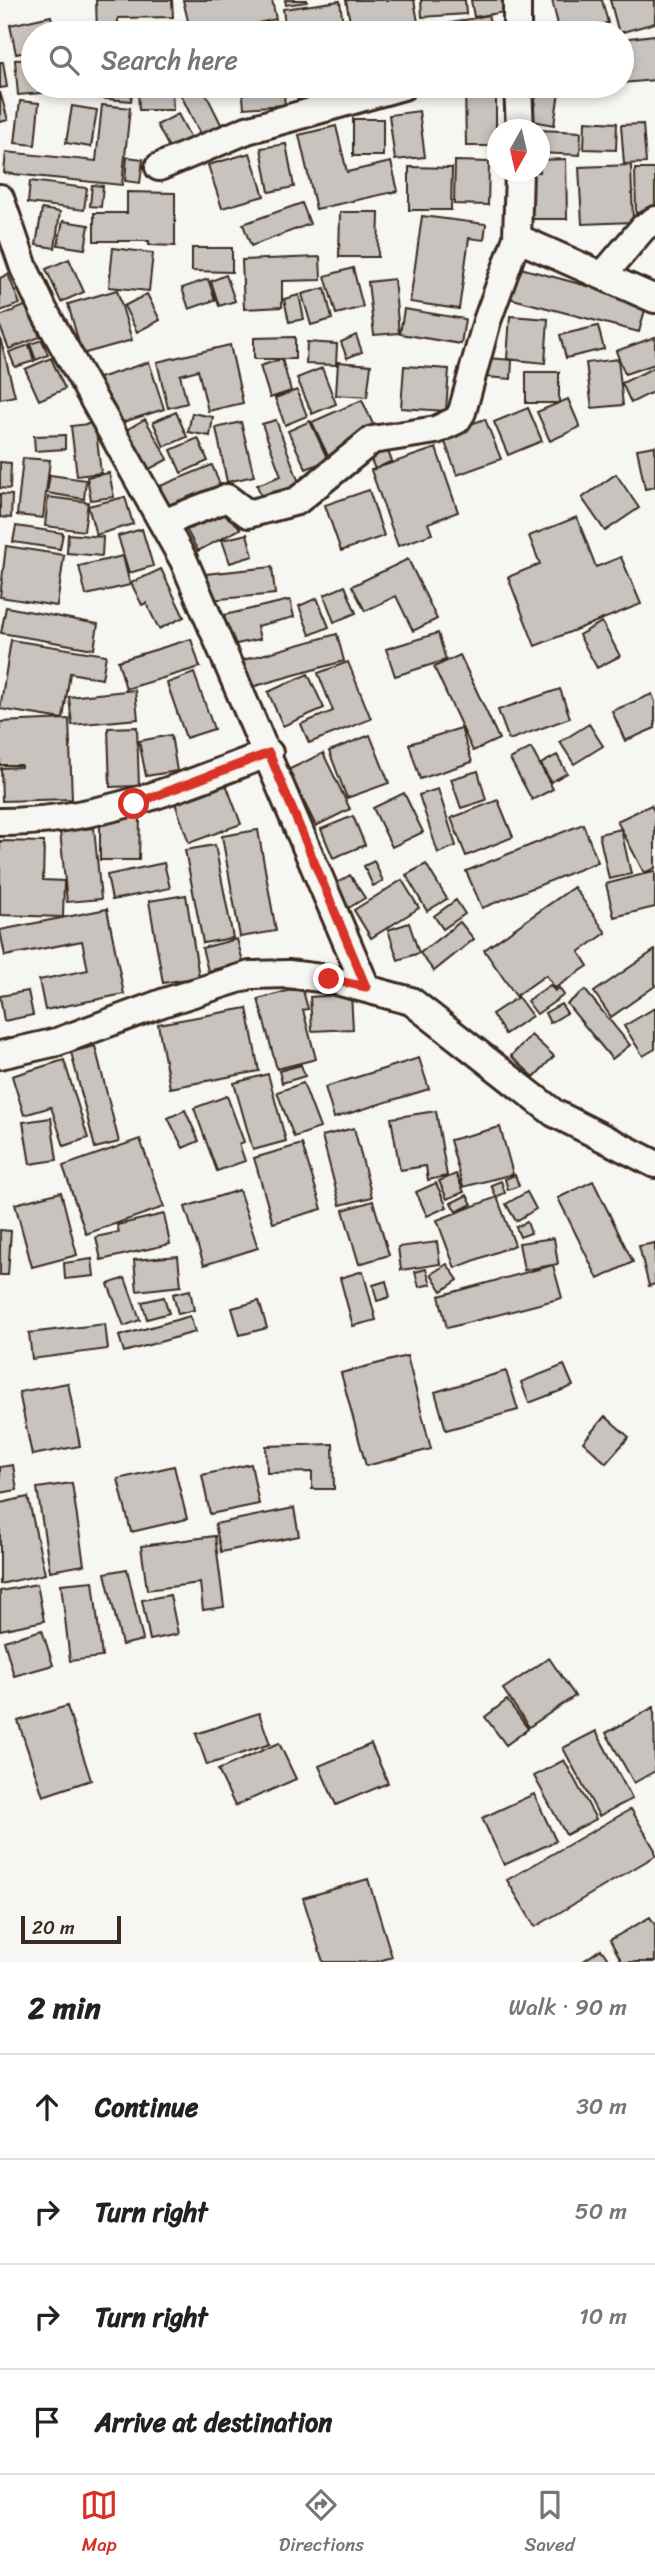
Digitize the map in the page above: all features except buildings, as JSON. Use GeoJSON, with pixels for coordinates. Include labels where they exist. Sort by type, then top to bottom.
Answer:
{"type":"FeatureCollection","features":[{"type":"Feature","properties":{"kind":"street"},"geometry":{"type":"LineString","coordinates":[[517,0],[517,21]]}},
{"type":"Feature","properties":{"kind":"street"},"geometry":{"type":"LineString","coordinates":[[159,167],[247,130],[360,98]]}},
{"type":"Feature","properties":{"kind":"street"},"geometry":{"type":"LineString","coordinates":[[519,98],[520,119]]}},
{"type":"Feature","properties":{"kind":"street"},"geometry":{"type":"LineString","coordinates":[[163,523],[227,498],[248,514],[297,501],[372,440],[436,430],[457,420],[462,412],[476,356],[505,267],[517,238],[519,182]]}},
{"type":"Feature","properties":{"kind":"street"},"geometry":{"type":"LineString","coordinates":[[0,198],[24,268],[43,309],[184,561],[269,753],[366,987]]}},
{"type":"Feature","properties":{"kind":"street"},"geometry":{"type":"LineString","coordinates":[[604,274],[643,228],[655,220]]}},
{"type":"Feature","properties":{"kind":"street"},"geometry":{"type":"LineString","coordinates":[[517,238],[604,274],[655,299]]}},
{"type":"Feature","properties":{"kind":"street"},"geometry":{"type":"LineString","coordinates":[[0,822],[38,822],[134,804],[269,753]]}},
{"type":"Feature","properties":{"kind":"street"},"geometry":{"type":"LineString","coordinates":[[0,1055],[57,1042],[165,1002],[250,975],[288,974],[366,987],[411,1002],[554,1113],[655,1164]]}},
{"type":"Feature","properties":{"kind":"route"},"geometry":{"type":"LineString","coordinates":[[134,804],[269,753],[366,987],[329,979]]}}]}
